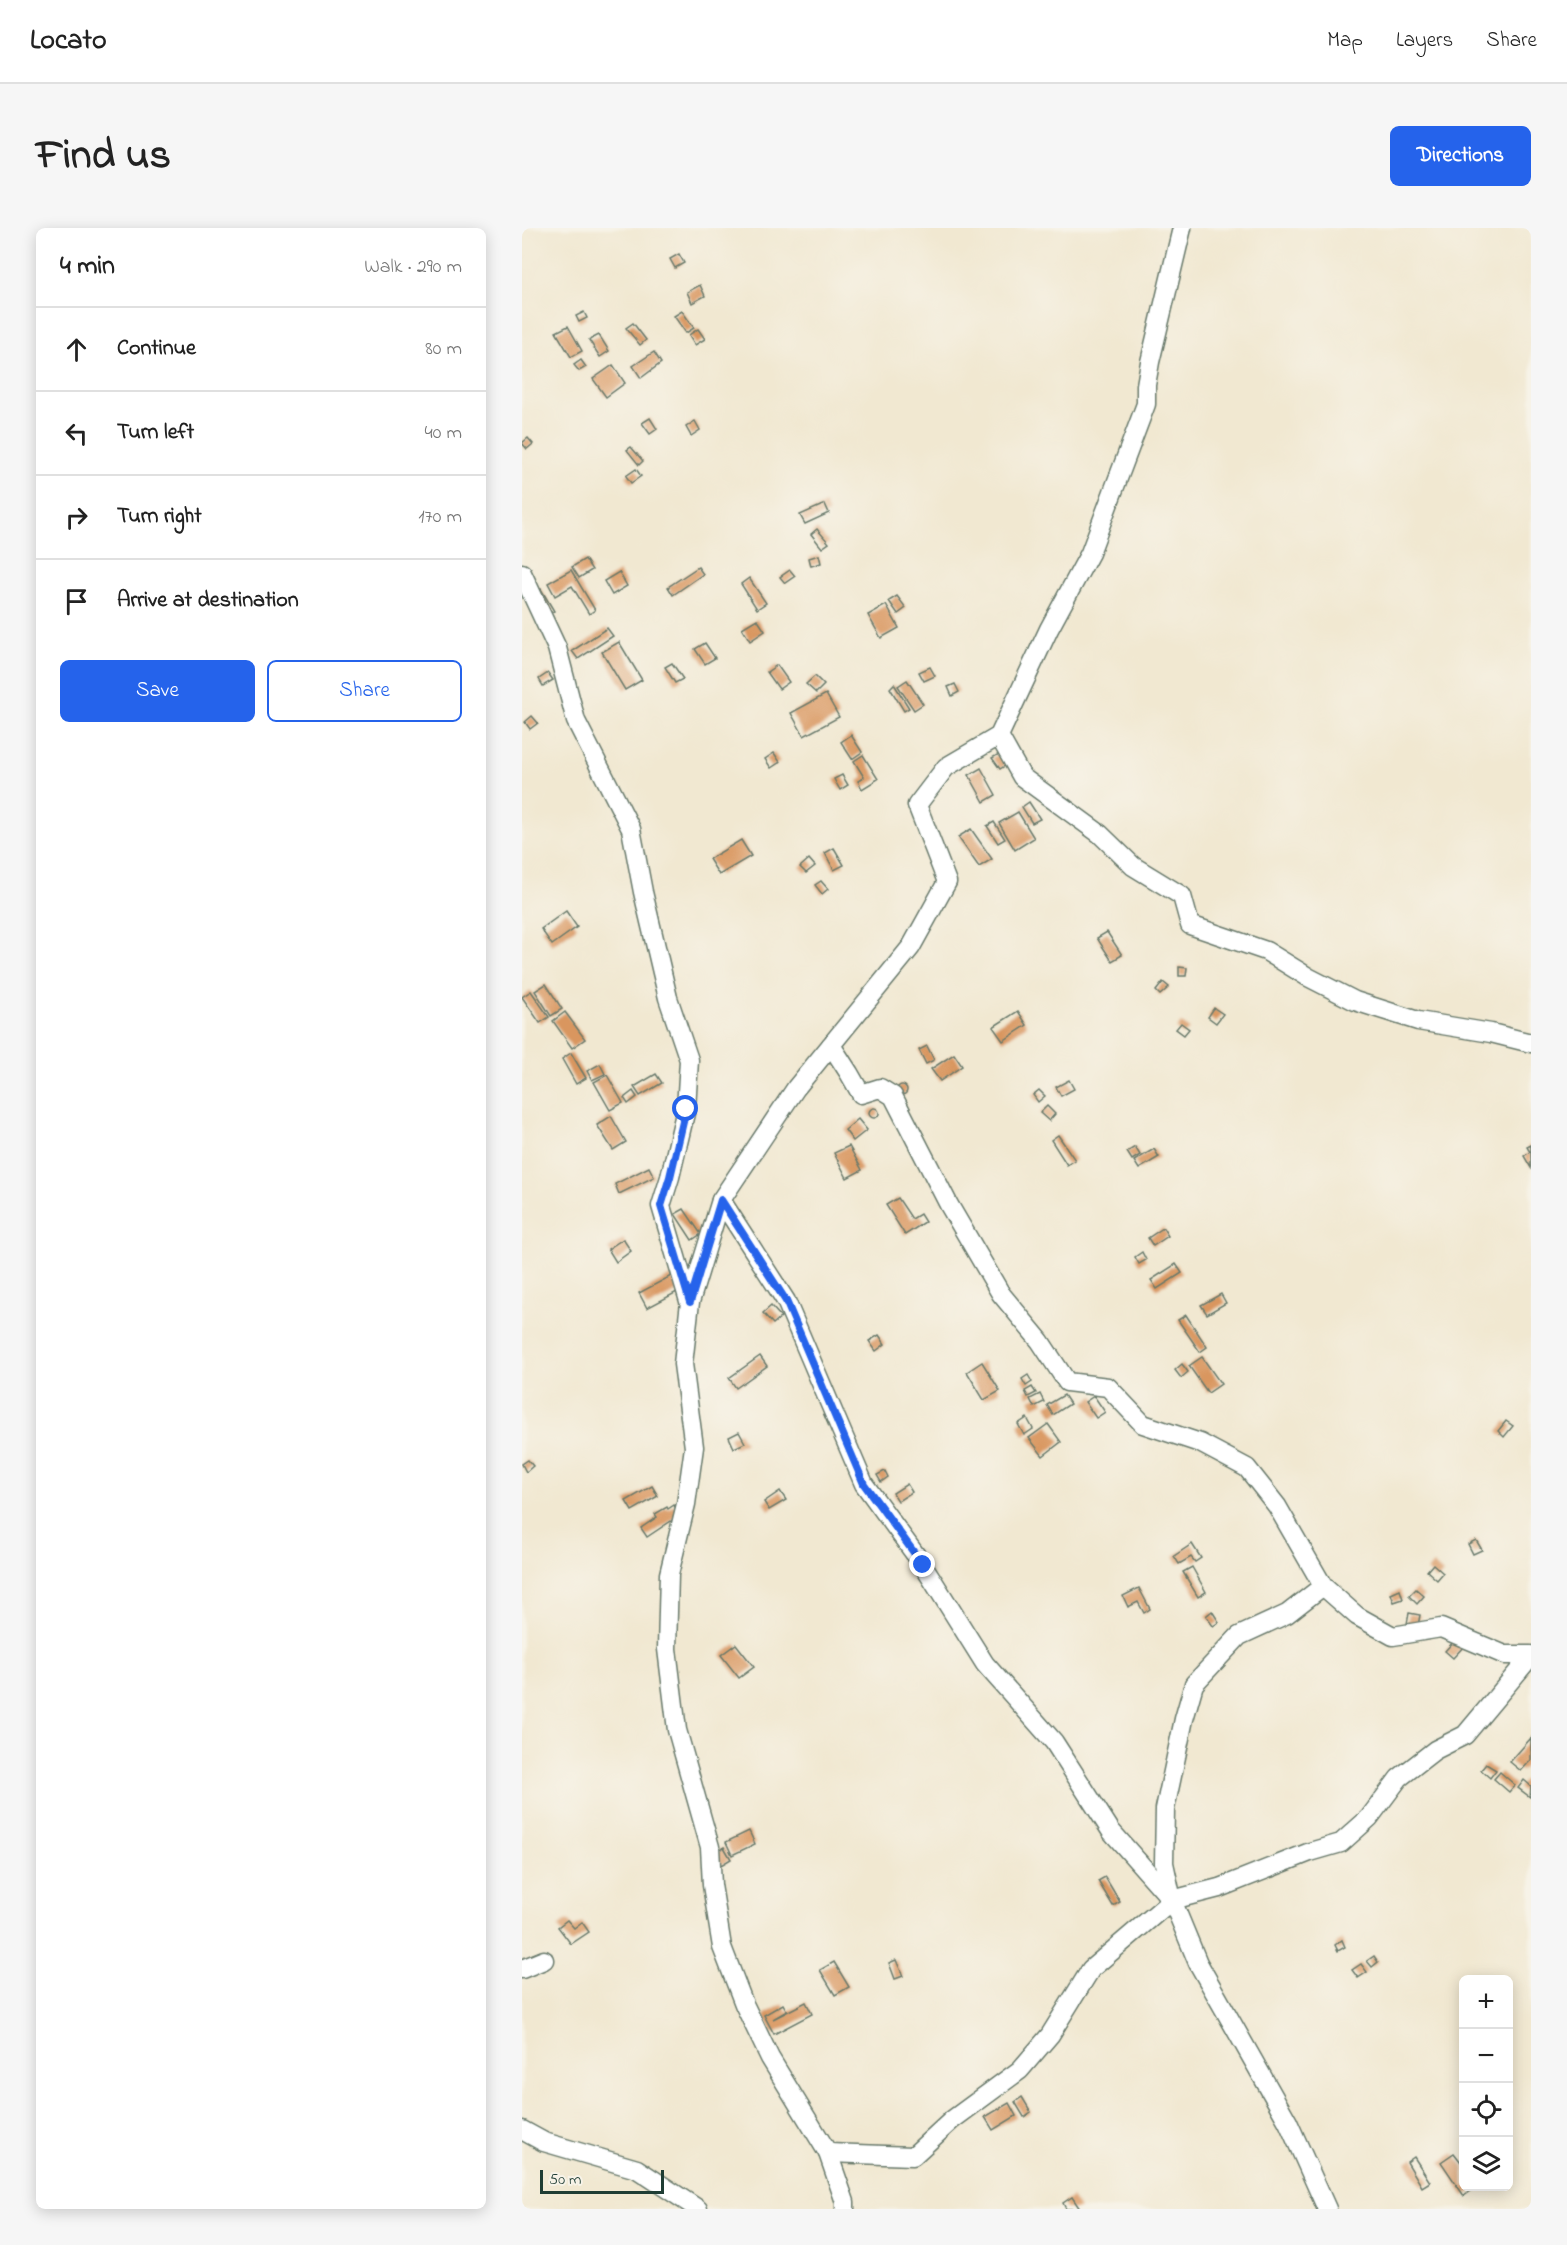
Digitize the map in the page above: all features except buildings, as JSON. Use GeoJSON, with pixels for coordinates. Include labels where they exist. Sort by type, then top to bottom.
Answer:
{"type":"FeatureCollection","features":[{"type":"Feature","properties":{"kind":"street"},"geometry":{"type":"LineString","coordinates":[[845,2209],[845,2202],[828,2153],[770,2058],[744,2004],[722,1947],[712,1885],[710,1847],[677,1730],[667,1649],[669,1574],[686,1504],[694,1447],[683,1364],[690,1302],[721,1200],[796,1088],[911,947],[947,882],[917,805],[946,767],[999,736],[1049,629],[1090,553],[1146,404],[1146,385],[1150,362],[1182,228]]}},
{"type":"Feature","properties":{"kind":"street"},"geometry":{"type":"LineString","coordinates":[[522,573],[557,648],[576,721],[631,830],[668,998],[689,1060],[686,1109],[661,1206],[690,1302]]}},
{"type":"Feature","properties":{"kind":"street"},"geometry":{"type":"LineString","coordinates":[[999,736],[1022,777],[1092,828],[1133,866],[1182,896],[1190,925],[1266,951],[1308,977],[1354,1001],[1419,1021],[1531,1042]]}},
{"type":"Feature","properties":{"kind":"street"},"geometry":{"type":"LineString","coordinates":[[831,1045],[861,1094],[880,1088],[893,1096],[949,1205],[1001,1294],[1040,1341],[1067,1382],[1108,1387],[1143,1424],[1200,1443],[1247,1468],[1277,1506],[1323,1586],[1358,1616],[1393,1636],[1441,1628],[1505,1655],[1531,1656]]}},
{"type":"Feature","properties":{"kind":"street"},"geometry":{"type":"LineString","coordinates":[[721,1200],[786,1301],[864,1484],[923,1565],[985,1664],[1054,1742],[1111,1831],[1172,1900]]}},
{"type":"Feature","properties":{"kind":"street"},"geometry":{"type":"LineString","coordinates":[[1323,1586],[1287,1614],[1239,1636],[1194,1684],[1184,1719],[1165,1809],[1164,1863],[1172,1900],[1198,1963],[1288,2122],[1327,2209]]}},
{"type":"Feature","properties":{"kind":"street"},"geometry":{"type":"LineString","coordinates":[[828,2153],[913,2156],[952,2120],[1020,2070],[1050,2035],[1091,1969],[1172,1900],[1219,1888],[1299,1856],[1341,1843],[1369,1818],[1399,1778],[1435,1750],[1465,1734],[1531,1656]]}},
{"type":"Feature","properties":{"kind":"street"},"geometry":{"type":"LineString","coordinates":[[522,1969],[544,1960]]}},
{"type":"Feature","properties":{"kind":"street"},"geometry":{"type":"LineString","coordinates":[[522,2130],[544,2142],[637,2169],[698,2209]]}},
{"type":"Feature","properties":{"kind":"route"},"geometry":{"type":"LineString","coordinates":[[686,1109],[661,1206],[690,1302],[721,1200],[786,1301],[864,1484],[923,1565]]}}]}
